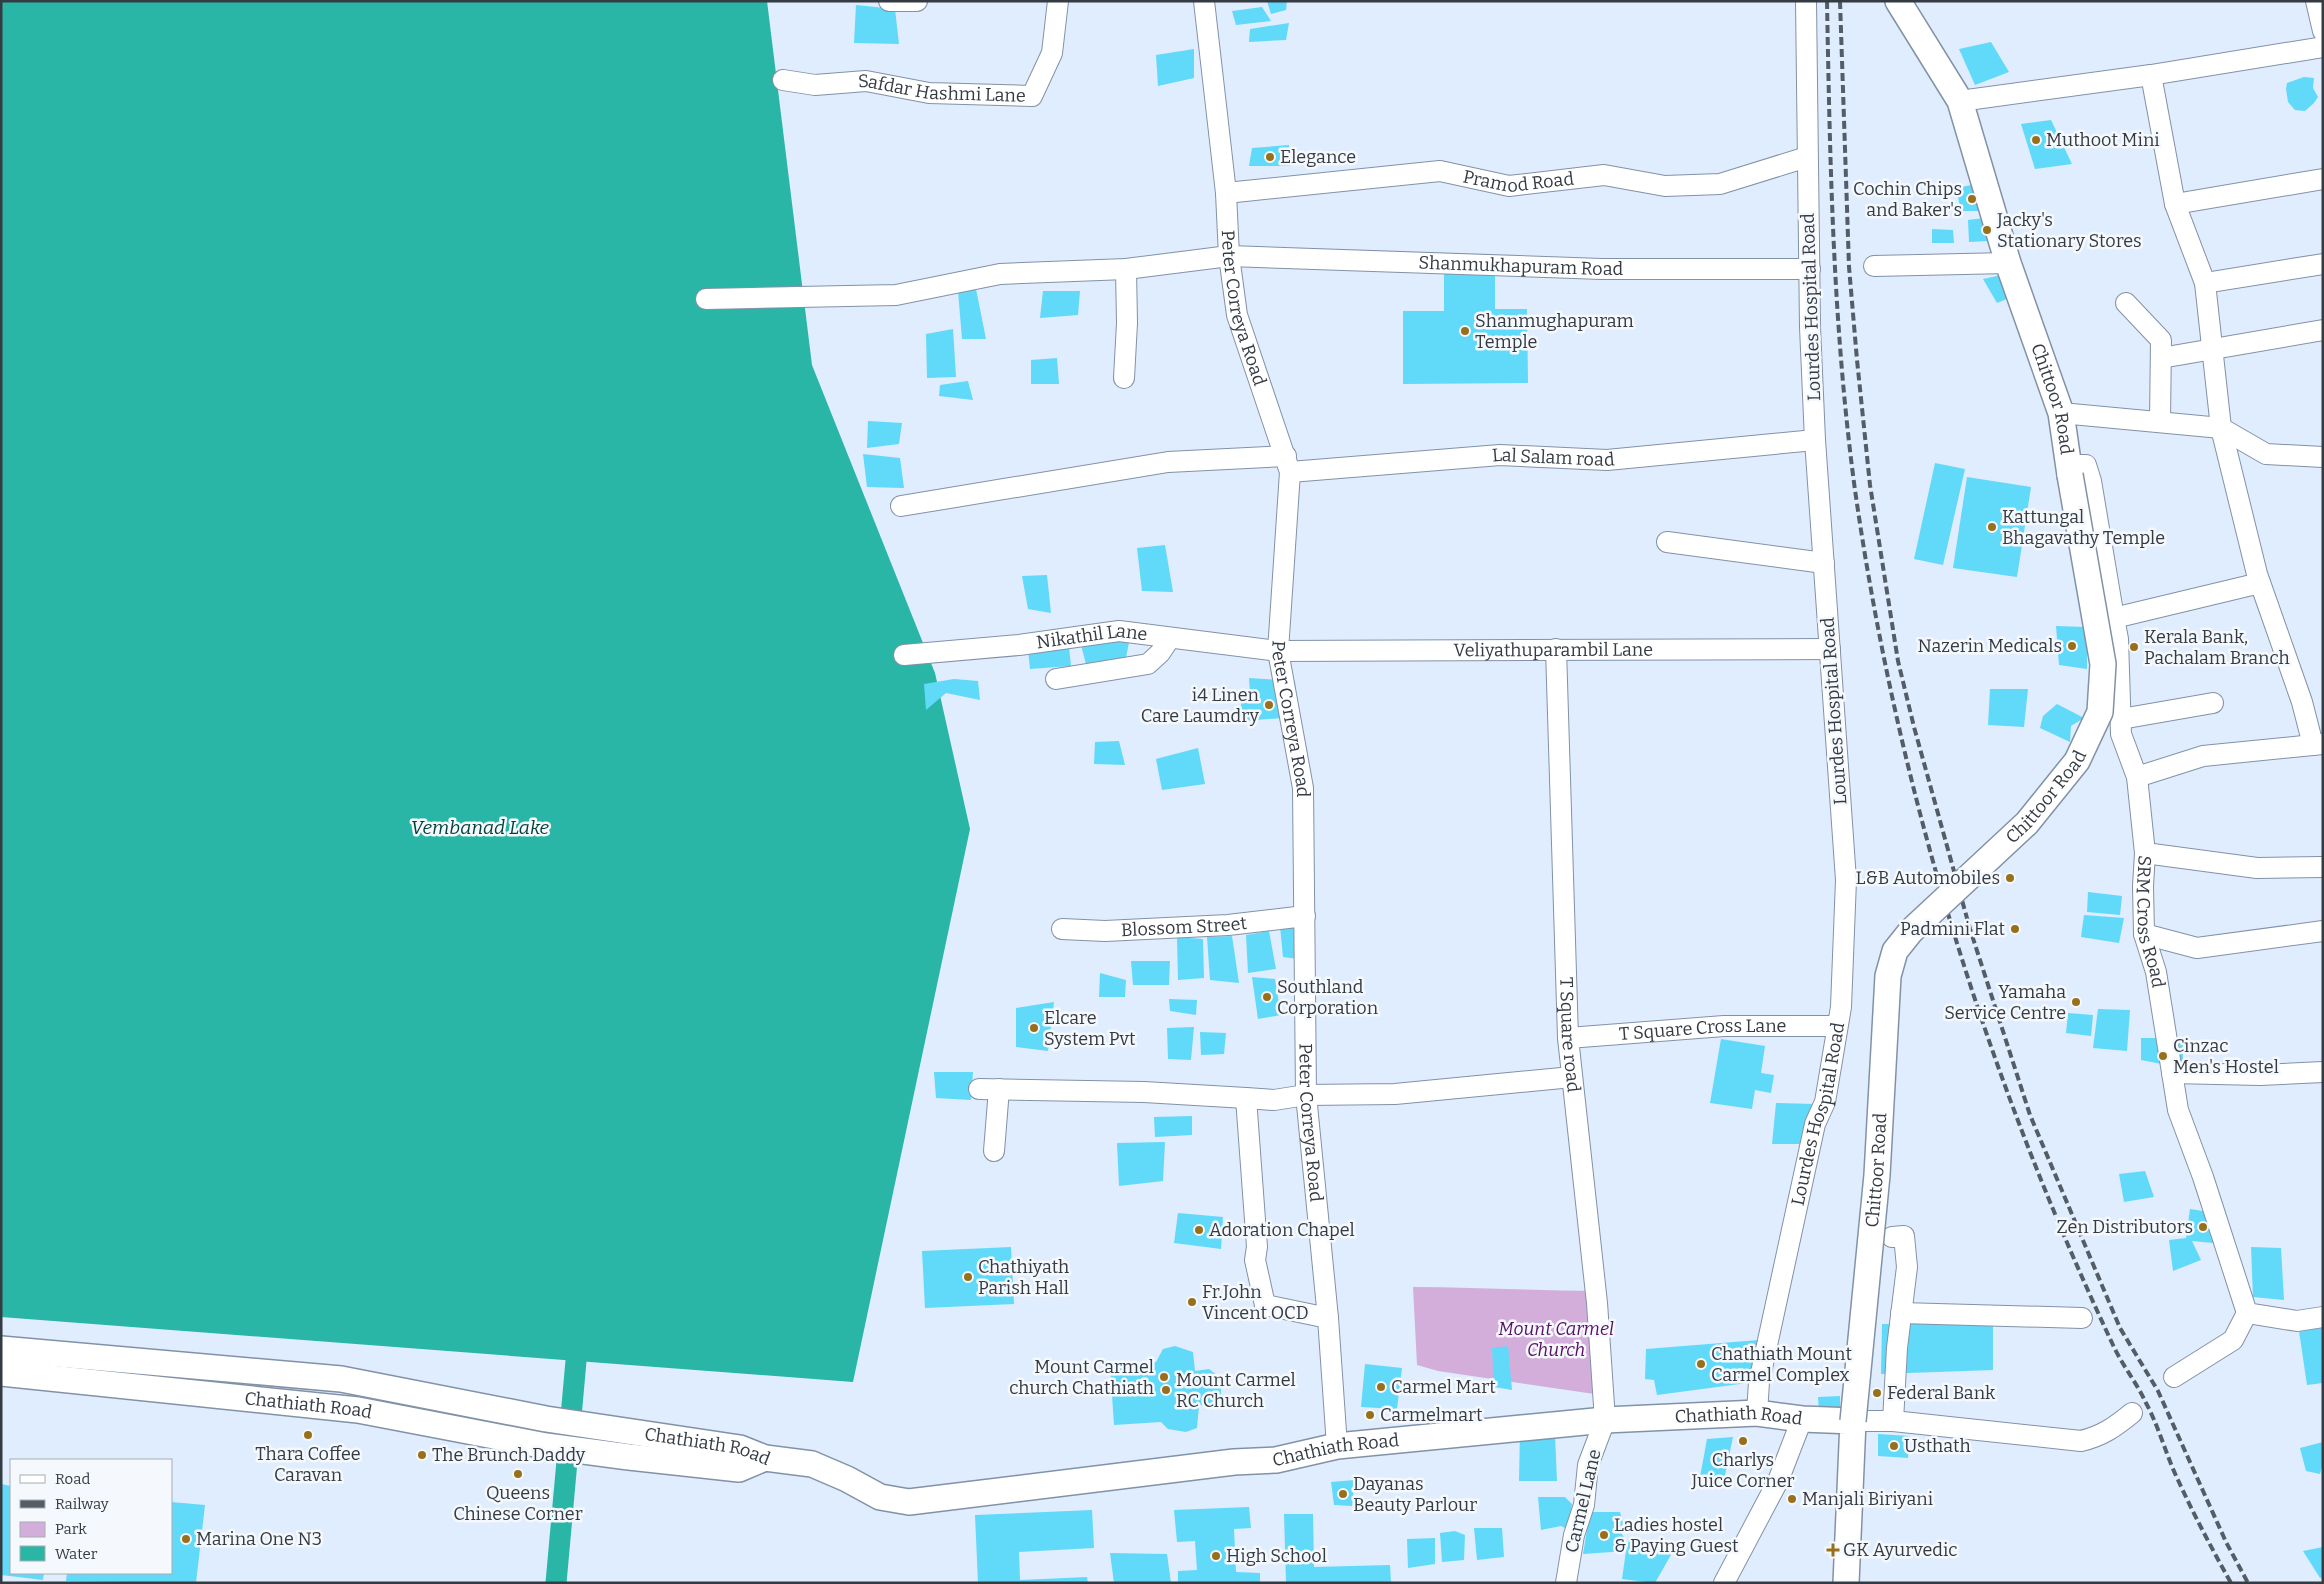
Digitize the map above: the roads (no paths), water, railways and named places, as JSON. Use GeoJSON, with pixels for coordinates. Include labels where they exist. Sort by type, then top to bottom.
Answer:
{"type":"FeatureCollection","features":[{"type":"Feature","properties":{"kind":"main road","name":"Chittoor Road"},"geometry":{"type":"LineString","coordinates":[[1846,1583],[1853,1421],[1876,1184],[1888,976],[1895,951],[1923,918],[2027,823],[2077,761],[2100,712],[2103,664],[2069,470],[2061,413],[2008,263],[1960,101],[1898,1]]}},
{"type":"Feature","properties":{"kind":"main road","name":"Chathiath Road"},"geometry":{"type":"LineString","coordinates":[[1,1349],[340,1379],[603,1428],[740,1448],[765,1458],[812,1464],[847,1479],[880,1497],[909,1502],[1234,1462],[1276,1460],[1336,1446],[1605,1420],[1757,1413],[1802,1420],[1853,1421]]}},
{"type":"Feature","properties":{"kind":"main road","name":"Chathiath Road"},"geometry":{"type":"LineString","coordinates":[[1,1373],[358,1410],[516,1450],[546,1446],[598,1454],[628,1467],[739,1469],[765,1458]]}},
{"type":"Feature","properties":{"kind":"main road"},"geometry":{"type":"LineString","coordinates":[[516,1450],[535,1416]]}},
{"type":"Feature","properties":{"kind":"main road"},"geometry":{"type":"LineString","coordinates":[[628,1467],[632,1433]]}},
{"type":"Feature","properties":{"kind":"street"},"geometry":{"type":"LineString","coordinates":[[889,1],[917,1]]}},
{"type":"Feature","properties":{"kind":"street","name":"Safdar Hashmi Lane"},"geometry":{"type":"LineString","coordinates":[[783,80],[815,85],[866,81],[929,93],[1032,96],[1052,53],[1058,1]]}},
{"type":"Feature","properties":{"kind":"street","name":"Peter Correya Road"},"geometry":{"type":"LineString","coordinates":[[1204,1],[1226,193],[1229,256],[1237,315],[1288,464],[1278,651],[1303,788],[1306,1095],[1328,1318],[1336,1446]]}},
{"type":"Feature","properties":{"kind":"street","name":"Lourdes Hospital Road"},"geometry":{"type":"LineString","coordinates":[[1757,1413],[1760,1382],[1815,1124],[1825,1102],[1841,1007],[1846,880],[1815,440],[1807,157],[1806,1]]}},
{"type":"Feature","properties":{"kind":"street"},"geometry":{"type":"LineString","coordinates":[[2316,1],[2323,31]]}},
{"type":"Feature","properties":{"kind":"street"},"geometry":{"type":"LineString","coordinates":[[1960,101],[2152,75],[2323,47]]}},
{"type":"Feature","properties":{"kind":"street"},"geometry":{"type":"LineString","coordinates":[[2137,776],[2203,756],[2318,744],[2260,584],[2221,428],[2205,283],[2175,204],[2152,75]]}},
{"type":"Feature","properties":{"kind":"street","name":"Pramod Road"},"geometry":{"type":"LineString","coordinates":[[1226,193],[1440,171],[1509,186],[1604,175],[1665,186],[1720,184],[1807,157]]}},
{"type":"Feature","properties":{"kind":"street"},"geometry":{"type":"LineString","coordinates":[[2175,204],[2323,179]]}},
{"type":"Feature","properties":{"kind":"street","name":"Shanmukhapuram Road"},"geometry":{"type":"LineString","coordinates":[[706,299],[896,295],[1000,274],[1126,269],[1229,256],[1602,269],[1810,269]]}},
{"type":"Feature","properties":{"kind":"street"},"geometry":{"type":"LineString","coordinates":[[1874,266],[2008,263]]}},
{"type":"Feature","properties":{"kind":"street"},"geometry":{"type":"LineString","coordinates":[[2205,283],[2323,264]]}},
{"type":"Feature","properties":{"kind":"street"},"geometry":{"type":"LineString","coordinates":[[1124,378],[1128,323],[1126,269]]}},
{"type":"Feature","properties":{"kind":"street"},"geometry":{"type":"LineString","coordinates":[[2126,303],[2161,340],[2160,422]]}},
{"type":"Feature","properties":{"kind":"street"},"geometry":{"type":"LineString","coordinates":[[2161,358],[2323,330]]}},
{"type":"Feature","properties":{"kind":"street"},"geometry":{"type":"LineString","coordinates":[[2061,413],[2221,428],[2266,454],[2323,457]]}},
{"type":"Feature","properties":{"kind":"street","name":"Lal Salam road"},"geometry":{"type":"LineString","coordinates":[[901,506],[1168,462],[1288,464],[1500,456],[1607,460],[1815,440]]}},
{"type":"Feature","properties":{"kind":"street","name":"SRM Cross Road"},"geometry":{"type":"LineString","coordinates":[[2069,470],[2086,465],[2118,639],[2121,734],[2137,776],[2145,853],[2143,886],[2144,934],[2156,972],[2178,1110],[2203,1176],[2247,1313]]}},
{"type":"Feature","properties":{"kind":"street"},"geometry":{"type":"LineString","coordinates":[[1667,542],[1824,563]]}},
{"type":"Feature","properties":{"kind":"street"},"geometry":{"type":"LineString","coordinates":[[2114,618],[2260,584]]}},
{"type":"Feature","properties":{"kind":"street","name":"Nikathil Lane"},"geometry":{"type":"LineString","coordinates":[[904,654],[1019,645],[1119,631],[1278,651]]}},
{"type":"Feature","properties":{"kind":"street"},"geometry":{"type":"LineString","coordinates":[[1056,679],[1148,664],[1160,653],[1170,638]]}},
{"type":"Feature","properties":{"kind":"street","name":"T Square road"},"geometry":{"type":"LineString","coordinates":[[1556,649],[1568,1038],[1597,1303],[1605,1420]]}},
{"type":"Feature","properties":{"kind":"street","name":"Veliyathuparambil Lane"},"geometry":{"type":"LineString","coordinates":[[1278,651],[1830,649]]}},
{"type":"Feature","properties":{"kind":"street"},"geometry":{"type":"LineString","coordinates":[[2120,719],[2213,703]]}},
{"type":"Feature","properties":{"kind":"street"},"geometry":{"type":"LineString","coordinates":[[2145,853],[2257,868],[2323,867]]}},
{"type":"Feature","properties":{"kind":"street","name":"Blossom Street"},"geometry":{"type":"LineString","coordinates":[[1062,929],[1105,931],[1228,924],[1305,916]]}},
{"type":"Feature","properties":{"kind":"street"},"geometry":{"type":"LineString","coordinates":[[2144,934],[2197,948],[2323,931]]}},
{"type":"Feature","properties":{"kind":"street","name":"T Square Cross Lane"},"geometry":{"type":"LineString","coordinates":[[1568,1038],[1724,1026],[1837,1026]]}},
{"type":"Feature","properties":{"kind":"street"},"geometry":{"type":"LineString","coordinates":[[2172,1074],[2260,1075],[2323,1072]]}},
{"type":"Feature","properties":{"kind":"street"},"geometry":{"type":"LineString","coordinates":[[979,1089],[1274,1100],[1306,1095],[1395,1094],[1572,1077]]}},
{"type":"Feature","properties":{"kind":"street"},"geometry":{"type":"LineString","coordinates":[[994,1151],[999,1089]]}},
{"type":"Feature","properties":{"kind":"street"},"geometry":{"type":"LineString","coordinates":[[1246,1098],[1258,1247],[1255,1260],[1265,1305],[1328,1318]]}},
{"type":"Feature","properties":{"kind":"street"},"geometry":{"type":"LineString","coordinates":[[1892,1237],[1904,1236],[1907,1267],[1892,1420]]}},
{"type":"Feature","properties":{"kind":"street"},"geometry":{"type":"LineString","coordinates":[[1901,1313],[2082,1318]]}},
{"type":"Feature","properties":{"kind":"street"},"geometry":{"type":"LineString","coordinates":[[2174,1377],[2233,1340],[2247,1313],[2297,1320],[2323,1318]]}},
{"type":"Feature","properties":{"kind":"street"},"geometry":{"type":"LineString","coordinates":[[1853,1421],[1892,1420],[2081,1441],[2105,1433],[2132,1413]]}},
{"type":"Feature","properties":{"kind":"street","name":"Carmel Lane"},"geometry":{"type":"LineString","coordinates":[[1566,1583],[1574,1535],[1584,1505],[1588,1465],[1605,1420]]}},
{"type":"Feature","properties":{"kind":"street"},"geometry":{"type":"LineString","coordinates":[[1724,1583],[1778,1481],[1802,1420]]}},
{"type":"Feature","properties":{"kind":"water","name":"Vembanad Lake"},"geometry":{"type":"Polygon","coordinates":[[[1,1],[767,1],[812,365],[935,673],[970,829],[853,1382],[1,1317],[1,1]]]}},
{"type":"Feature","properties":{"kind":"waterway"},"geometry":{"type":"LineString","coordinates":[[556,1583],[576,1361]]}},
{"type":"Feature","properties":{"kind":"railway"},"geometry":{"type":"LineString","coordinates":[[1827,1],[1837,307],[1855,490],[1873,601],[1895,710],[1922,819],[1952,927],[1987,1034],[2025,1139],[2067,1243],[2113,1345],[2151,1412],[2184,1493],[2231,1583]]}},
{"type":"Feature","properties":{"kind":"railway"},"geometry":{"type":"LineString","coordinates":[[1840,1],[1849,267],[1857,360],[1870,485],[1898,661],[1914,727],[1970,929],[2030,1115],[2120,1328],[2158,1391],[2226,1542],[2248,1583]]}},
{"type":"Feature","properties":{"kind":"place","name":"Muthoot Mini"},"geometry":{"type":"Point","coordinates":[2036,140]}},
{"type":"Feature","properties":{"kind":"place","name":"Elegance"},"geometry":{"type":"Point","coordinates":[1270,157]}},
{"type":"Feature","properties":{"kind":"place","name":"Cochin Chips and Baker's"},"geometry":{"type":"Point","coordinates":[1972,199]}},
{"type":"Feature","properties":{"kind":"place","name":"Jacky's Stationary Stores"},"geometry":{"type":"Point","coordinates":[1987,230]}},
{"type":"Feature","properties":{"kind":"place","name":"Shanmughapuram Temple"},"geometry":{"type":"Point","coordinates":[1465,331]}},
{"type":"Feature","properties":{"kind":"place","name":"Kattungal Bhagavathy Temple"},"geometry":{"type":"Point","coordinates":[1992,527]}},
{"type":"Feature","properties":{"kind":"place","name":"Nazerin Medicals"},"geometry":{"type":"Point","coordinates":[2072,646]}},
{"type":"Feature","properties":{"kind":"place","name":"Kerala Bank, Pachalam Branch"},"geometry":{"type":"Point","coordinates":[2134,647]}},
{"type":"Feature","properties":{"kind":"place","name":"i4 Linen Care Laumdry"},"geometry":{"type":"Point","coordinates":[1269,705]}},
{"type":"Feature","properties":{"kind":"place","name":"L&B Automobiles"},"geometry":{"type":"Point","coordinates":[2010,878]}},
{"type":"Feature","properties":{"kind":"place","name":"Padmini Flat"},"geometry":{"type":"Point","coordinates":[2015,929]}},
{"type":"Feature","properties":{"kind":"place","name":"Southland Corporation"},"geometry":{"type":"Point","coordinates":[1267,997]}},
{"type":"Feature","properties":{"kind":"place","name":"Yamaha Service Centre"},"geometry":{"type":"Point","coordinates":[2076,1002]}},
{"type":"Feature","properties":{"kind":"place","name":"Elcare System Pvt"},"geometry":{"type":"Point","coordinates":[1034,1028]}},
{"type":"Feature","properties":{"kind":"place","name":"Cinzac Men's Hostel"},"geometry":{"type":"Point","coordinates":[2163,1056]}},
{"type":"Feature","properties":{"kind":"place","name":"Zen Distributors"},"geometry":{"type":"Point","coordinates":[2203,1227]}},
{"type":"Feature","properties":{"kind":"place","name":"Adoration Chapel"},"geometry":{"type":"Point","coordinates":[1199,1230]}},
{"type":"Feature","properties":{"kind":"place","name":"Chathiyath Parish Hall"},"geometry":{"type":"Point","coordinates":[968,1277]}},
{"type":"Feature","properties":{"kind":"place","name":"Fr.John Vincent OCD"},"geometry":{"type":"Point","coordinates":[1192,1302]}},
{"type":"Feature","properties":{"kind":"place","name":"Chathiath Mount Carmel Complex"},"geometry":{"type":"Point","coordinates":[1701,1364]}},
{"type":"Feature","properties":{"kind":"place","name":"Mount Carmel church Chathiath"},"geometry":{"type":"Point","coordinates":[1164,1377]}},
{"type":"Feature","properties":{"kind":"place","name":"Carmel Mart"},"geometry":{"type":"Point","coordinates":[1381,1387]}},
{"type":"Feature","properties":{"kind":"place","name":"Mount Carmel RC Church"},"geometry":{"type":"Point","coordinates":[1166,1390]}},
{"type":"Feature","properties":{"kind":"place","name":"Federal Bank"},"geometry":{"type":"Point","coordinates":[1877,1393]}},
{"type":"Feature","properties":{"kind":"place","name":"Carmelmart"},"geometry":{"type":"Point","coordinates":[1370,1415]}},
{"type":"Feature","properties":{"kind":"place","name":"Thara Coffee Caravan"},"geometry":{"type":"Point","coordinates":[308,1435]}},
{"type":"Feature","properties":{"kind":"place","name":"Charlys Juice Corner"},"geometry":{"type":"Point","coordinates":[1743,1441]}},
{"type":"Feature","properties":{"kind":"place","name":"Usthath"},"geometry":{"type":"Point","coordinates":[1894,1446]}},
{"type":"Feature","properties":{"kind":"place","name":"The Brunch Daddy"},"geometry":{"type":"Point","coordinates":[422,1455]}},
{"type":"Feature","properties":{"kind":"place","name":"Queens Chinese Corner"},"geometry":{"type":"Point","coordinates":[518,1474]}},
{"type":"Feature","properties":{"kind":"place","name":"Dayanas Beauty Parlour"},"geometry":{"type":"Point","coordinates":[1343,1494]}},
{"type":"Feature","properties":{"kind":"place","name":"Manjali Biriyani"},"geometry":{"type":"Point","coordinates":[1792,1499]}},
{"type":"Feature","properties":{"kind":"place","name":"Ladies hostel & Paying Guest"},"geometry":{"type":"Point","coordinates":[1604,1535]}},
{"type":"Feature","properties":{"kind":"place","name":"Marina One N3"},"geometry":{"type":"Point","coordinates":[186,1539]}},
{"type":"Feature","properties":{"kind":"place","name":"GK Ayurvedic"},"geometry":{"type":"Point","coordinates":[1833,1550]}},
{"type":"Feature","properties":{"kind":"place","name":"High School"},"geometry":{"type":"Point","coordinates":[1216,1556]}},
{"type":"Feature","properties":{"kind":"park label","name":"Mount Carmel Church"},"geometry":{"type":"Point","coordinates":[1556,1339]}}]}
